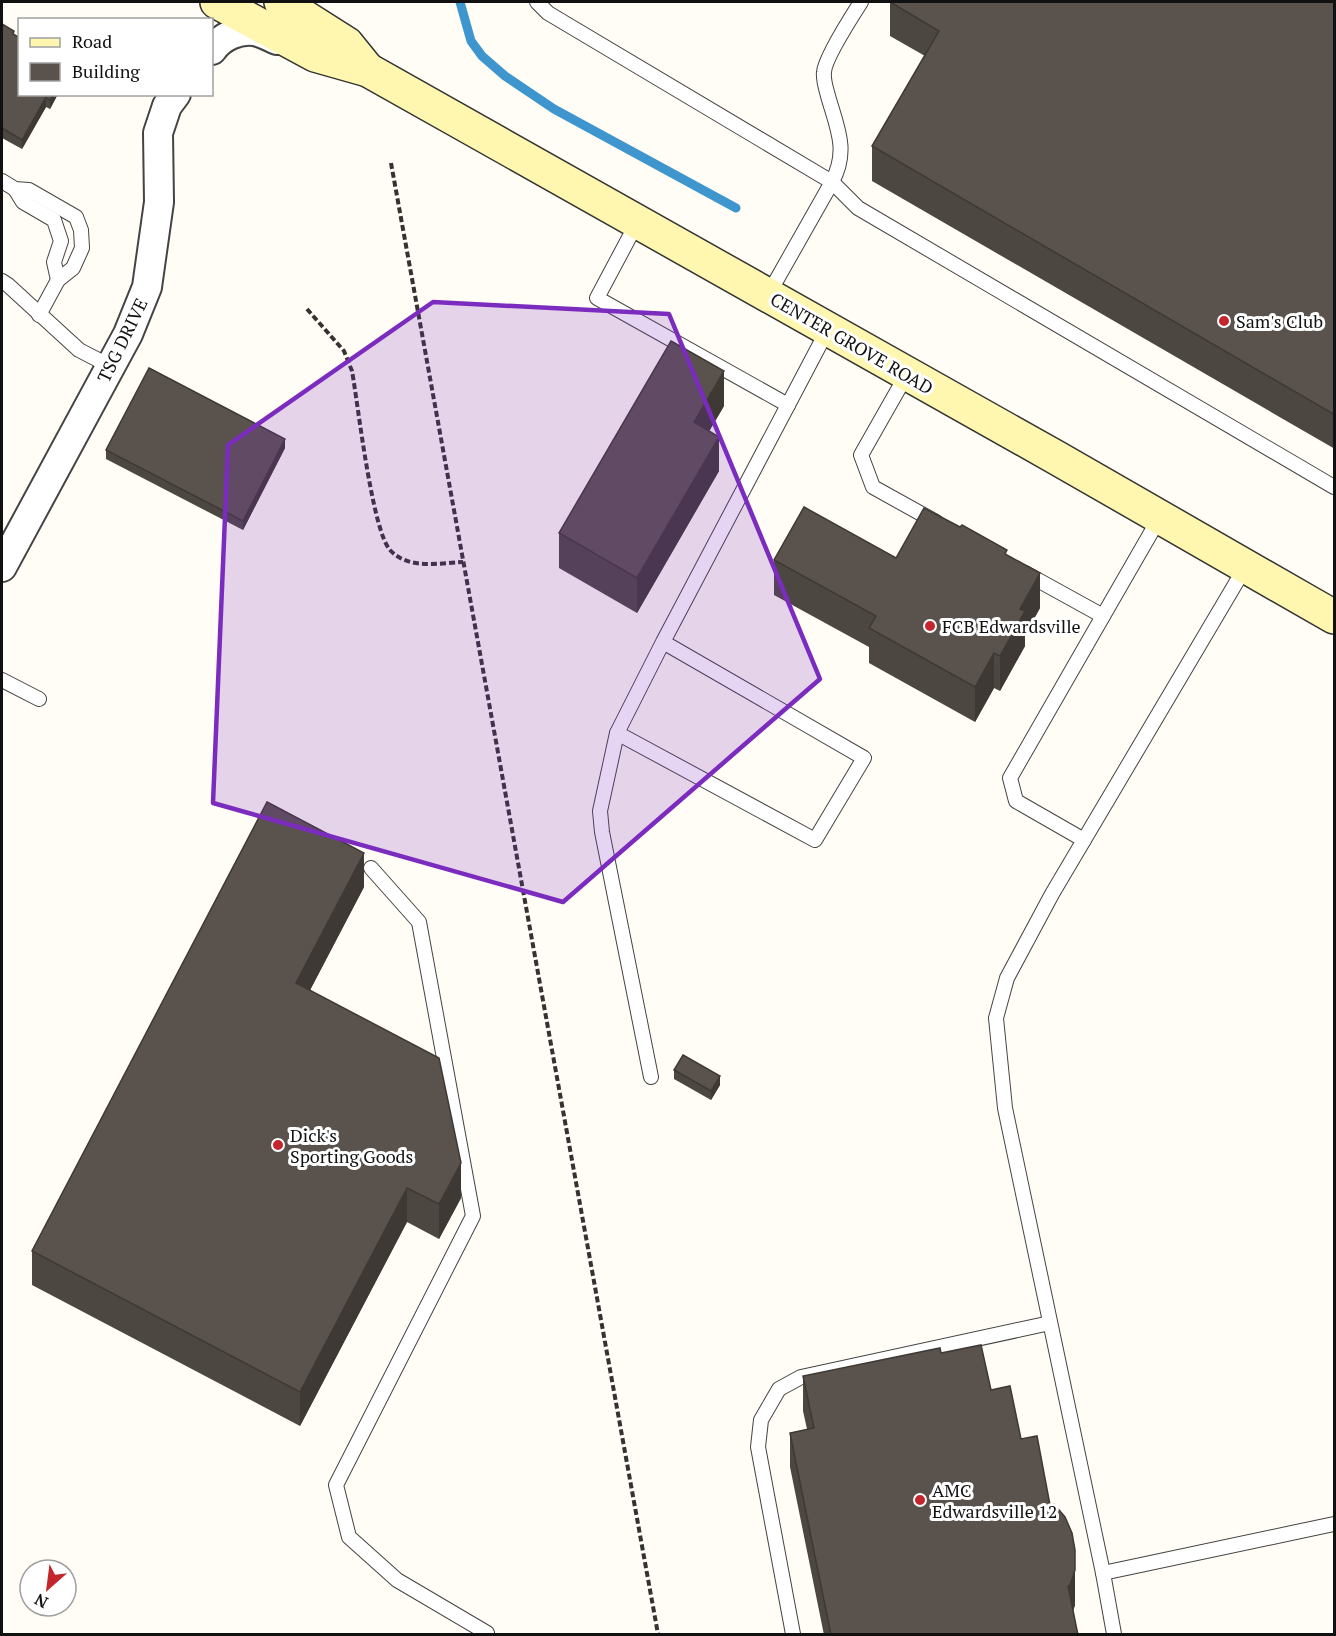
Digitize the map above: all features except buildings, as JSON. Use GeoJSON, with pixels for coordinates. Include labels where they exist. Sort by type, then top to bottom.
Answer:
{"type":"FeatureCollection","features":[{"type":"Feature","properties":{"kind":"street","name":"CENTER GROVE ROAD"},"geometry":{"type":"LineString","coordinates":[[217,2],[315,55],[368,70],[1335,617]]}},
{"type":"Feature","properties":{"kind":"street","name":"CENTER GROVE ROAD"},"geometry":{"type":"LineString","coordinates":[[281,2],[347,44],[368,70]]}},
{"type":"Feature","properties":{"kind":"street"},"geometry":{"type":"LineString","coordinates":[[213,49],[221,39],[241,32],[255,31],[315,55]]}},
{"type":"Feature","properties":{"kind":"street","name":"TSG DRIVE"},"geometry":{"type":"LineString","coordinates":[[2,567],[128,334],[147,287],[159,202],[158,133],[167,106],[174,96]]}},
{"type":"Feature","properties":{"kind":"lane"},"geometry":{"type":"LineString","coordinates":[[537,2],[548,13],[832,182],[858,207],[1335,487]]}},
{"type":"Feature","properties":{"kind":"lane"},"geometry":{"type":"LineString","coordinates":[[768,295],[836,174],[842,150],[824,71],[861,2]]}},
{"type":"Feature","properties":{"kind":"lane"},"geometry":{"type":"LineString","coordinates":[[2,181],[15,189],[23,202],[54,220],[62,241],[54,262],[58,280]]}},
{"type":"Feature","properties":{"kind":"lane"},"geometry":{"type":"LineString","coordinates":[[15,189],[29,190],[76,218],[81,230],[82,248],[73,268],[58,280],[39,315]]}},
{"type":"Feature","properties":{"kind":"lane"},"geometry":{"type":"LineString","coordinates":[[638,221],[597,298],[788,405]]}},
{"type":"Feature","properties":{"kind":"lane"},"geometry":{"type":"LineString","coordinates":[[2,281],[79,350],[110,366]]}},
{"type":"Feature","properties":{"kind":"lane"},"geometry":{"type":"LineString","coordinates":[[651,1077],[602,832],[600,811],[617,733],[828,329]]}},
{"type":"Feature","properties":{"kind":"lane"},"geometry":{"type":"LineString","coordinates":[[907,374],[861,455],[873,487],[944,527]]}},
{"type":"Feature","properties":{"kind":"lane"},"geometry":{"type":"LineString","coordinates":[[1084,840],[1016,801],[1010,778],[1160,517]]}},
{"type":"Feature","properties":{"kind":"lane"},"geometry":{"type":"LineString","coordinates":[[1113,1635],[1103,1573],[1005,1108],[996,1018],[1007,978],[1052,894],[1246,566]]}},
{"type":"Feature","properties":{"kind":"lane"},"geometry":{"type":"LineString","coordinates":[[1015,567],[1102,616]]}},
{"type":"Feature","properties":{"kind":"lane"},"geometry":{"type":"LineString","coordinates":[[617,733],[814,840],[864,758],[663,642]]}},
{"type":"Feature","properties":{"kind":"lane"},"geometry":{"type":"LineString","coordinates":[[2,680],[39,699]]}},
{"type":"Feature","properties":{"kind":"lane"},"geometry":{"type":"LineString","coordinates":[[371,868],[419,922],[473,1216],[336,1485],[349,1538],[398,1580],[487,1633]]}},
{"type":"Feature","properties":{"kind":"lane"},"geometry":{"type":"LineString","coordinates":[[793,1635],[758,1447],[761,1420],[779,1389],[801,1377],[1050,1323]]}},
{"type":"Feature","properties":{"kind":"lane"},"geometry":{"type":"LineString","coordinates":[[1103,1573],[1335,1524]]}},
{"type":"Feature","properties":{"kind":"path"},"geometry":{"type":"LineString","coordinates":[[392,164],[658,1635]]}},
{"type":"Feature","properties":{"kind":"path"},"geometry":{"type":"LineString","coordinates":[[307,309],[344,351],[352,371],[377,521],[389,549],[415,564],[464,562]]}},
{"type":"Feature","properties":{"kind":"highlighted area"},"geometry":{"type":"Polygon","coordinates":[[[433,302],[669,314],[820,679],[563,902],[213,803],[228,445],[433,302]]]}},
{"type":"Feature","properties":{"kind":"waterway"},"geometry":{"type":"LineString","coordinates":[[460,2],[471,41],[482,56],[505,76],[554,109],[736,208]]}},
{"type":"Feature","properties":{"kind":"place","name":"Sam's Club"},"geometry":{"type":"Point","coordinates":[1224,321]}},
{"type":"Feature","properties":{"kind":"place","name":"FCB Edwardsville"},"geometry":{"type":"Point","coordinates":[930,626]}},
{"type":"Feature","properties":{"kind":"place","name":"Dick's Sporting Goods"},"geometry":{"type":"Point","coordinates":[278,1145]}},
{"type":"Feature","properties":{"kind":"place","name":"AMC Edwardsville 12"},"geometry":{"type":"Point","coordinates":[920,1500]}}]}
